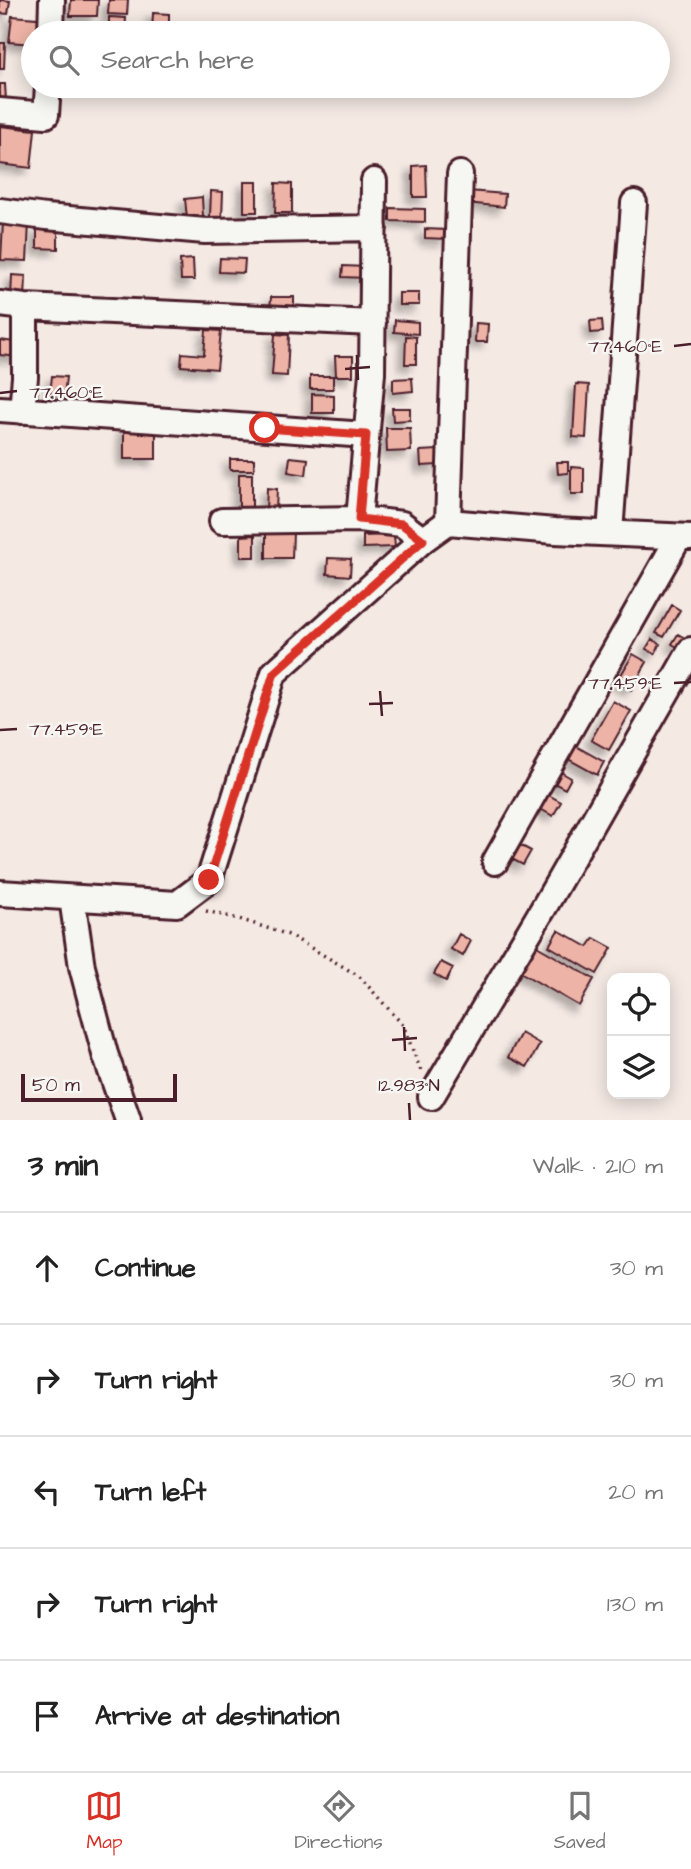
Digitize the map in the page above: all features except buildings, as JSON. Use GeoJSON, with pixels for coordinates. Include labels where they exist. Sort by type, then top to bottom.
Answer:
{"type":"FeatureCollection","features":[{"type":"Feature","properties":{"kind":"street"},"geometry":{"type":"LineString","coordinates":[[51,21],[52,0]]}},
{"type":"Feature","properties":{"kind":"street"},"geometry":{"type":"LineString","coordinates":[[0,111],[46,116],[47,98]]}},
{"type":"Feature","properties":{"kind":"street"},"geometry":{"type":"LineString","coordinates":[[447,522],[460,174]]}},
{"type":"Feature","properties":{"kind":"street"},"geometry":{"type":"LineString","coordinates":[[359,519],[372,373],[374,181]]}},
{"type":"Feature","properties":{"kind":"street"},"geometry":{"type":"LineString","coordinates":[[610,533],[634,203]]}},
{"type":"Feature","properties":{"kind":"street"},"geometry":{"type":"LineString","coordinates":[[0,211],[205,231],[374,228]]}},
{"type":"Feature","properties":{"kind":"street"},"geometry":{"type":"LineString","coordinates":[[0,304],[373,323]]}},
{"type":"Feature","properties":{"kind":"street"},"geometry":{"type":"LineString","coordinates":[[26,307],[25,377],[11,410],[366,435]]}},
{"type":"Feature","properties":{"kind":"street"},"geometry":{"type":"LineString","coordinates":[[222,521],[359,519],[402,524],[423,540]]}},
{"type":"Feature","properties":{"kind":"street"},"geometry":{"type":"LineString","coordinates":[[0,893],[177,904],[209,880],[274,673],[423,540],[447,522],[685,537],[495,862]]}},
{"type":"Feature","properties":{"kind":"street"},"geometry":{"type":"LineString","coordinates":[[431,1097],[543,909],[691,650]]}},
{"type":"Feature","properties":{"kind":"street"},"geometry":{"type":"LineString","coordinates":[[72,898],[82,967],[105,1054],[128,1120]]}},
{"type":"Feature","properties":{"kind":"path"},"geometry":{"type":"LineString","coordinates":[[177,904],[289,935],[359,976],[402,1025],[431,1097]]}},
{"type":"Feature","properties":{"kind":"route"},"geometry":{"type":"LineString","coordinates":[[209,880],[274,673],[423,540],[402,524],[359,519],[366,435],[265,428]]}}]}
